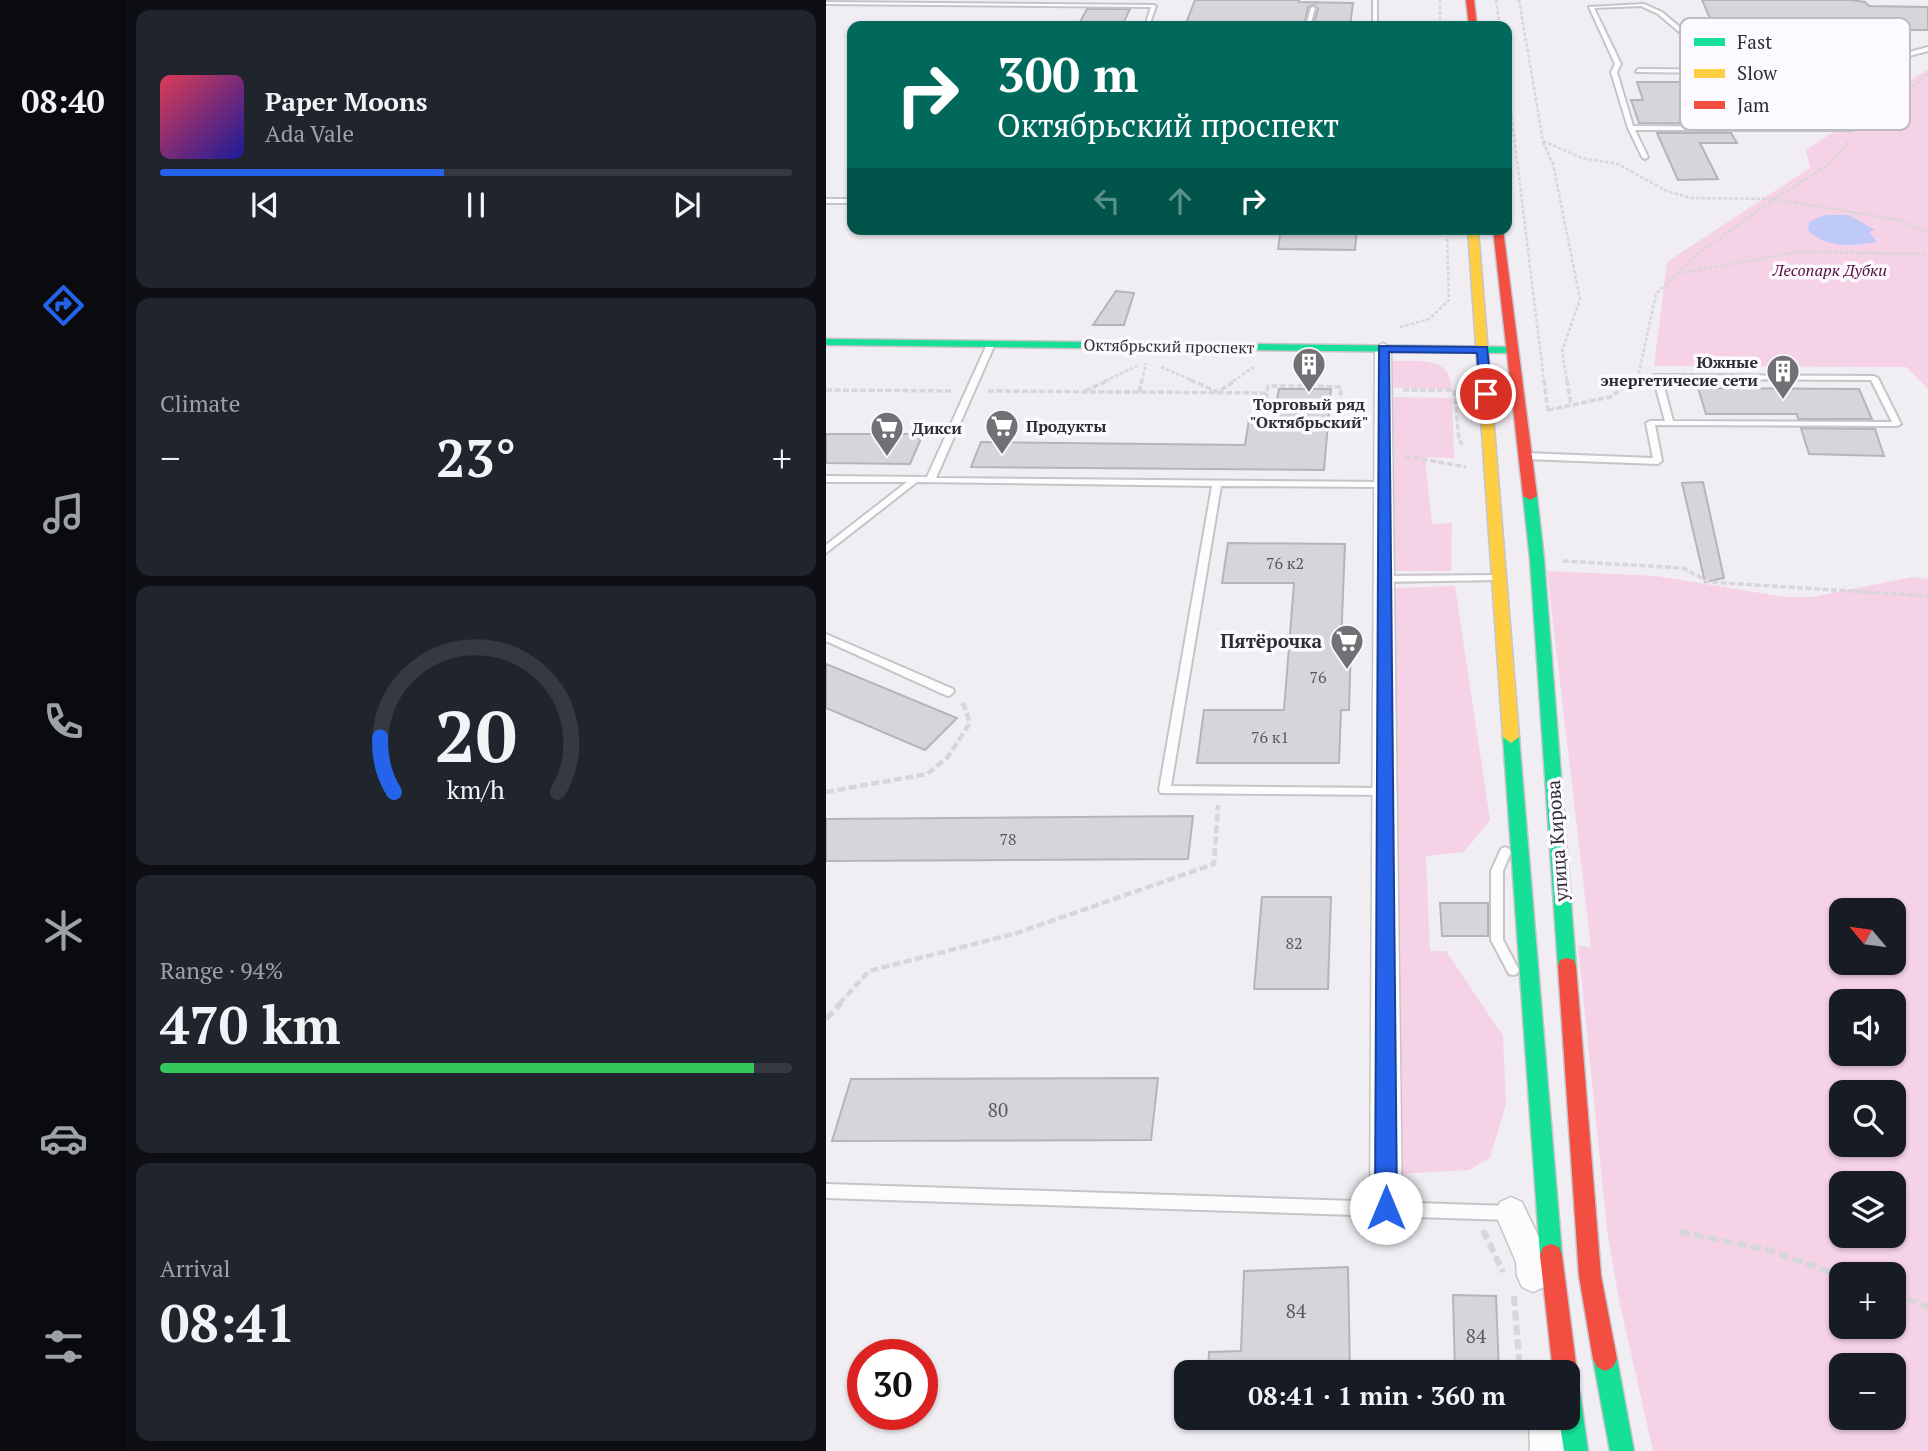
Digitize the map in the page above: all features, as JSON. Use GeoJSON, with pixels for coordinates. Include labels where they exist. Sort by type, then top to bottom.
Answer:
{"type":"FeatureCollection","features":[{"type":"Feature","properties":{"kind":"main road"},"geometry":{"type":"LineString","coordinates":[[1470,0],[1472,21]]}},
{"type":"Feature","properties":{"kind":"main road","name":"улица Кирова"},"geometry":{"type":"LineString","coordinates":[[1474,235],[1547,1212],[1563,1360]]}},
{"type":"Feature","properties":{"kind":"main road","name":"улица Кирова"},"geometry":{"type":"LineString","coordinates":[[1499,235],[1537,559],[1547,1212],[1590,1276],[1622,1451]]}},
{"type":"Feature","properties":{"kind":"main road","name":"Октябрьский проспект"},"geometry":{"type":"LineString","coordinates":[[826,342],[991,344],[1149,354],[1383,348],[1512,350]]}},
{"type":"Feature","properties":{"kind":"main road"},"geometry":{"type":"LineString","coordinates":[[1573,1430],[1576,1451]]}},
{"type":"Feature","properties":{"kind":"street"},"geometry":{"type":"LineString","coordinates":[[1383,348],[1386,1208]]}},
{"type":"Feature","properties":{"kind":"street","name":"улица Кирова"},"geometry":{"type":"LineString","coordinates":[[1541,1360],[1532,1262],[1547,1212]]}},
{"type":"Feature","properties":{"kind":"street","name":"улица Кирова"},"geometry":{"type":"LineString","coordinates":[[1556,1301],[1557,1360]]}},
{"type":"Feature","properties":{"kind":"street"},"geometry":{"type":"LineString","coordinates":[[1546,1430],[1548,1451]]}},
{"type":"Feature","properties":{"kind":"street"},"geometry":{"type":"LineString","coordinates":[[1557,1430],[1558,1451]]}},
{"type":"Feature","properties":{"kind":"lane"},"geometry":{"type":"LineString","coordinates":[[1375,21],[1376,0]]}},
{"type":"Feature","properties":{"kind":"lane"},"geometry":{"type":"LineString","coordinates":[[826,3],[838,1],[1154,6],[1149,21]]}},
{"type":"Feature","properties":{"kind":"lane"},"geometry":{"type":"LineString","coordinates":[[1645,157],[1630,128],[1614,72],[1618,64],[1591,7],[1642,5],[1660,13],[1680,30]]}},
{"type":"Feature","properties":{"kind":"lane"},"geometry":{"type":"LineString","coordinates":[[1309,21],[1313,8]]}},
{"type":"Feature","properties":{"kind":"lane"},"geometry":{"type":"LineString","coordinates":[[1910,54],[1928,49]]}},
{"type":"Feature","properties":{"kind":"lane"},"geometry":{"type":"LineString","coordinates":[[1638,71],[1680,71]]}},
{"type":"Feature","properties":{"kind":"lane"},"geometry":{"type":"LineString","coordinates":[[1630,128],[1680,128]]}},
{"type":"Feature","properties":{"kind":"lane"},"geometry":{"type":"LineString","coordinates":[[826,201],[847,201]]}},
{"type":"Feature","properties":{"kind":"lane"},"geometry":{"type":"LineString","coordinates":[[930,481],[991,344]]}},
{"type":"Feature","properties":{"kind":"lane"},"geometry":{"type":"LineString","coordinates":[[1525,456],[1658,461],[1650,423],[1897,424],[1874,378],[1657,377],[1670,423]]}},
{"type":"Feature","properties":{"kind":"lane"},"geometry":{"type":"LineString","coordinates":[[826,479],[1383,484]]}},
{"type":"Feature","properties":{"kind":"lane"},"geometry":{"type":"LineString","coordinates":[[826,550],[915,480]]}},
{"type":"Feature","properties":{"kind":"lane"},"geometry":{"type":"LineString","coordinates":[[1217,483],[1165,790],[1385,792]]}},
{"type":"Feature","properties":{"kind":"lane"},"geometry":{"type":"LineString","coordinates":[[1384,579],[1500,578]]}},
{"type":"Feature","properties":{"kind":"lane"},"geometry":{"type":"LineString","coordinates":[[826,637],[949,692]]}},
{"type":"Feature","properties":{"kind":"lane"},"geometry":{"type":"LineString","coordinates":[[1517,820],[1497,872],[1497,940],[1531,1003]]}},
{"type":"Feature","properties":{"kind":"lane"},"geometry":{"type":"LineString","coordinates":[[826,1191],[1547,1212]]}},
{"type":"Feature","properties":{"kind":"path"},"geometry":{"type":"LineString","coordinates":[[1440,0],[1440,21]]}},
{"type":"Feature","properties":{"kind":"path"},"geometry":{"type":"LineString","coordinates":[[1496,0],[1499,21]]}},
{"type":"Feature","properties":{"kind":"path"},"geometry":{"type":"LineString","coordinates":[[1519,0],[1543,141],[1553,164],[1580,299],[1562,351],[1572,405]]}},
{"type":"Feature","properties":{"kind":"path"},"geometry":{"type":"LineString","coordinates":[[1512,119],[1548,410],[1610,397],[1638,377],[1656,294],[1697,254],[1774,199]]}},
{"type":"Feature","properties":{"kind":"path"},"geometry":{"type":"LineString","coordinates":[[1543,141],[1582,158],[1618,164],[1667,191],[1691,198],[1774,199],[1885,217],[1928,232]]}},
{"type":"Feature","properties":{"kind":"path"},"geometry":{"type":"LineString","coordinates":[[1398,327],[1429,319],[1448,300],[1446,235]]}},
{"type":"Feature","properties":{"kind":"path"},"geometry":{"type":"LineString","coordinates":[[1680,273],[1798,252],[1928,254]]}},
{"type":"Feature","properties":{"kind":"path"},"geometry":{"type":"LineString","coordinates":[[1084,391],[1149,354]]}},
{"type":"Feature","properties":{"kind":"path"},"geometry":{"type":"LineString","coordinates":[[1139,392],[1149,354]]}},
{"type":"Feature","properties":{"kind":"path"},"geometry":{"type":"LineString","coordinates":[[1218,393],[1260,362]]}},
{"type":"Feature","properties":{"kind":"path"},"geometry":{"type":"LineString","coordinates":[[1159,366],[1218,393]]}},
{"type":"Feature","properties":{"kind":"path"},"geometry":{"type":"LineString","coordinates":[[1290,401],[1266,401],[1268,386],[1307,386]]}},
{"type":"Feature","properties":{"kind":"path"},"geometry":{"type":"LineString","coordinates":[[826,390],[1267,393]]}},
{"type":"Feature","properties":{"kind":"path"},"geometry":{"type":"LineString","coordinates":[[1384,390],[1454,390],[1458,439],[1463,449]]}},
{"type":"Feature","properties":{"kind":"path"},"geometry":{"type":"LineString","coordinates":[[1384,452],[1473,468],[1468,458]]}},
{"type":"Feature","properties":{"kind":"path"},"geometry":{"type":"LineString","coordinates":[[1537,559],[1683,568],[1709,582],[1928,596]]}},
{"type":"Feature","properties":{"kind":"path"},"geometry":{"type":"LineString","coordinates":[[826,792],[927,774],[947,758],[970,723],[964,705],[949,692]]}},
{"type":"Feature","properties":{"kind":"path"},"geometry":{"type":"LineString","coordinates":[[826,1019],[869,971],[1017,933],[1214,864],[1219,791]]}},
{"type":"Feature","properties":{"kind":"path"},"geometry":{"type":"LineString","coordinates":[[1475,1212],[1515,1298],[1519,1360]]}},
{"type":"Feature","properties":{"kind":"path"},"geometry":{"type":"LineString","coordinates":[[1680,1232],[1769,1250],[1829,1272]]}},
{"type":"Feature","properties":{"kind":"path"},"geometry":{"type":"LineString","coordinates":[[1906,1299],[1928,1307]]}},
{"type":"Feature","properties":{"kind":"green space","name":"Лесопарк Дубки"},"geometry":{"type":"Polygon","coordinates":[[[1928,69],[1928,389],[1906,367],[1654,366],[1667,262],[1810,168],[1806,150],[1836,130],[1910,130],[1910,81],[1928,69]]]}},
{"type":"Feature","properties":{"kind":"green space"},"geometry":{"type":"Polygon","coordinates":[[[1389,361],[1420,361],[1438,365],[1450,378],[1451,389],[1389,388],[1389,361]]]}},
{"type":"Feature","properties":{"kind":"green space"},"geometry":{"type":"Polygon","coordinates":[[[1389,397],[1452,398],[1454,458],[1425,457],[1432,524],[1452,523],[1451,571],[1394,571],[1389,397]]]}},
{"type":"Feature","properties":{"kind":"green space"},"geometry":{"type":"Polygon","coordinates":[[[1547,571],[1657,576],[1785,597],[1812,597],[1912,577],[1928,579],[1928,1451],[1653,1451],[1619,1300],[1607,1229],[1578,945],[1591,948],[1547,571]]]}},
{"type":"Feature","properties":{"kind":"green space"},"geometry":{"type":"Polygon","coordinates":[[[1455,586],[1490,820],[1464,852],[1426,856],[1430,951],[1446,951],[1503,1036],[1506,1104],[1490,1158],[1469,1170],[1397,1174],[1395,588],[1455,586]]]}},
{"type":"Feature","properties":{"kind":"water"},"geometry":{"type":"Polygon","coordinates":[[[1824,215],[1849,215],[1875,230],[1869,232],[1877,242],[1840,245],[1815,236],[1808,230],[1809,222],[1824,215]]]}},
{"type":"Feature","properties":{"kind":"building"},"geometry":{"type":"Polygon","coordinates":[[[1195,0],[1353,3],[1351,21],[1314,21],[1318,9],[1314,5],[1308,7],[1305,21],[1187,21],[1195,0]]]}},
{"type":"Feature","properties":{"kind":"building"},"geometry":{"type":"Polygon","coordinates":[[[1702,0],[1851,0],[1865,2],[1869,6],[1928,7],[1928,30],[1910,30],[1910,18],[1710,18],[1702,0]]]}},
{"type":"Feature","properties":{"kind":"building"},"geometry":{"type":"Polygon","coordinates":[[[1087,9],[1130,9],[1124,21],[1081,21],[1087,9]]]}},
{"type":"Feature","properties":{"kind":"building"},"geometry":{"type":"Polygon","coordinates":[[[1637,82],[1680,82],[1680,123],[1639,123],[1631,100],[1643,100],[1637,82]]]}},
{"type":"Feature","properties":{"kind":"building"},"geometry":{"type":"Polygon","coordinates":[[[1657,133],[1731,133],[1737,143],[1700,143],[1718,179],[1678,180],[1657,133]]]}},
{"type":"Feature","properties":{"kind":"building"},"geometry":{"type":"Polygon","coordinates":[[[1280,235],[1356,235],[1355,250],[1278,249],[1280,235]]]}},
{"type":"Feature","properties":{"kind":"building"},"geometry":{"type":"Polygon","coordinates":[[[1116,291],[1134,293],[1124,325],[1093,325],[1116,291]]]}},
{"type":"Feature","properties":{"kind":"building","name":"Южные энергетичесие сети"},"geometry":{"type":"Polygon","coordinates":[[[1698,388],[1859,389],[1872,419],[1798,419],[1797,414],[1706,414],[1698,388]]]}},
{"type":"Feature","properties":{"kind":"building"},"geometry":{"type":"Polygon","coordinates":[[[1279,389],[1331,389],[1324,470],[971,467],[981,442],[1245,445],[1249,419],[1273,419],[1279,389]]]}},
{"type":"Feature","properties":{"kind":"building"},"geometry":{"type":"Polygon","coordinates":[[[1801,428],[1875,429],[1884,456],[1809,454],[1801,428]]]}},
{"type":"Feature","properties":{"kind":"building"},"geometry":{"type":"Polygon","coordinates":[[[826,434],[923,434],[910,464],[826,463],[826,434]]]}},
{"type":"Feature","properties":{"kind":"building"},"geometry":{"type":"Polygon","coordinates":[[[1703,482],[1724,578],[1705,582],[1682,483],[1703,482]]]}},
{"type":"Feature","properties":{"kind":"building"},"geometry":{"type":"Polygon","coordinates":[[[1228,543],[1345,544],[1341,643],[1351,643],[1349,710],[1341,710],[1339,763],[1197,763],[1204,710],[1284,710],[1294,583],[1222,583],[1228,543]]]}},
{"type":"Feature","properties":{"kind":"building"},"geometry":{"type":"Polygon","coordinates":[[[826,664],[957,718],[925,750],[826,708],[826,664]]]}},
{"type":"Feature","properties":{"kind":"building"},"geometry":{"type":"Polygon","coordinates":[[[1193,816],[1188,859],[826,861],[826,819],[1193,816]]]}},
{"type":"Feature","properties":{"kind":"building"},"geometry":{"type":"Polygon","coordinates":[[[1262,897],[1331,897],[1328,989],[1254,989],[1262,897]]]}},
{"type":"Feature","properties":{"kind":"building"},"geometry":{"type":"Polygon","coordinates":[[[1440,903],[1488,903],[1488,936],[1442,936],[1440,903]]]}},
{"type":"Feature","properties":{"kind":"building"},"geometry":{"type":"Polygon","coordinates":[[[1158,1078],[1151,1140],[832,1141],[851,1079],[1158,1078]]]}},
{"type":"Feature","properties":{"kind":"building"},"geometry":{"type":"Polygon","coordinates":[[[1348,1267],[1350,1360],[1209,1360],[1209,1352],[1241,1351],[1244,1271],[1348,1267]]]}},
{"type":"Feature","properties":{"kind":"building"},"geometry":{"type":"Polygon","coordinates":[[[1453,1295],[1496,1296],[1499,1360],[1455,1360],[1453,1295]]]}},
{"type":"Feature","properties":{"kind":"traffic: fast"},"geometry":{"type":"LineString","coordinates":[[826,342],[1512,350]]}},
{"type":"Feature","properties":{"kind":"traffic: fast"},"geometry":{"type":"LineString","coordinates":[[1530,496],[1567,966]]}},
{"type":"Feature","properties":{"kind":"traffic: fast"},"geometry":{"type":"LineString","coordinates":[[1511,737],[1551,1255]]}},
{"type":"Feature","properties":{"kind":"traffic: fast"},"geometry":{"type":"LineString","coordinates":[[1605,1359],[1622,1451]]}},
{"type":"Feature","properties":{"kind":"traffic: fast"},"geometry":{"type":"LineString","coordinates":[[1573,1430],[1576,1451]]}},
{"type":"Feature","properties":{"kind":"traffic: slow"},"geometry":{"type":"LineString","coordinates":[[1473,235],[1511,737]]}},
{"type":"Feature","properties":{"kind":"traffic: jam"},"geometry":{"type":"LineString","coordinates":[[1470,0],[1472,21]]}},
{"type":"Feature","properties":{"kind":"traffic: jam"},"geometry":{"type":"LineString","coordinates":[[1499,235],[1530,496]]}},
{"type":"Feature","properties":{"kind":"traffic: jam"},"geometry":{"type":"LineString","coordinates":[[1567,966],[1590,1276],[1605,1359]]}},
{"type":"Feature","properties":{"kind":"traffic: jam"},"geometry":{"type":"LineString","coordinates":[[1551,1255],[1564,1360]]}},
{"type":"Feature","properties":{"kind":"place","name":"Торговый ряд \"Октябрьский\""},"geometry":{"type":"Point","coordinates":[1309,394]}},
{"type":"Feature","properties":{"kind":"place","name":"Южные энергетичесие сети"},"geometry":{"type":"Point","coordinates":[1783,401]}},
{"type":"Feature","properties":{"kind":"place","name":"Продукты"},"geometry":{"type":"Point","coordinates":[1002,456]}},
{"type":"Feature","properties":{"kind":"place","name":"Дикси"},"geometry":{"type":"Point","coordinates":[887,458]}},
{"type":"Feature","properties":{"kind":"place","name":"Пятёрочка"},"geometry":{"type":"Point","coordinates":[1347,671]}},
{"type":"Feature","properties":{"kind":"route"},"geometry":{"type":"LineString","coordinates":[[1386,1208],[1383,348],[1483,349],[1486,394]]}}]}
